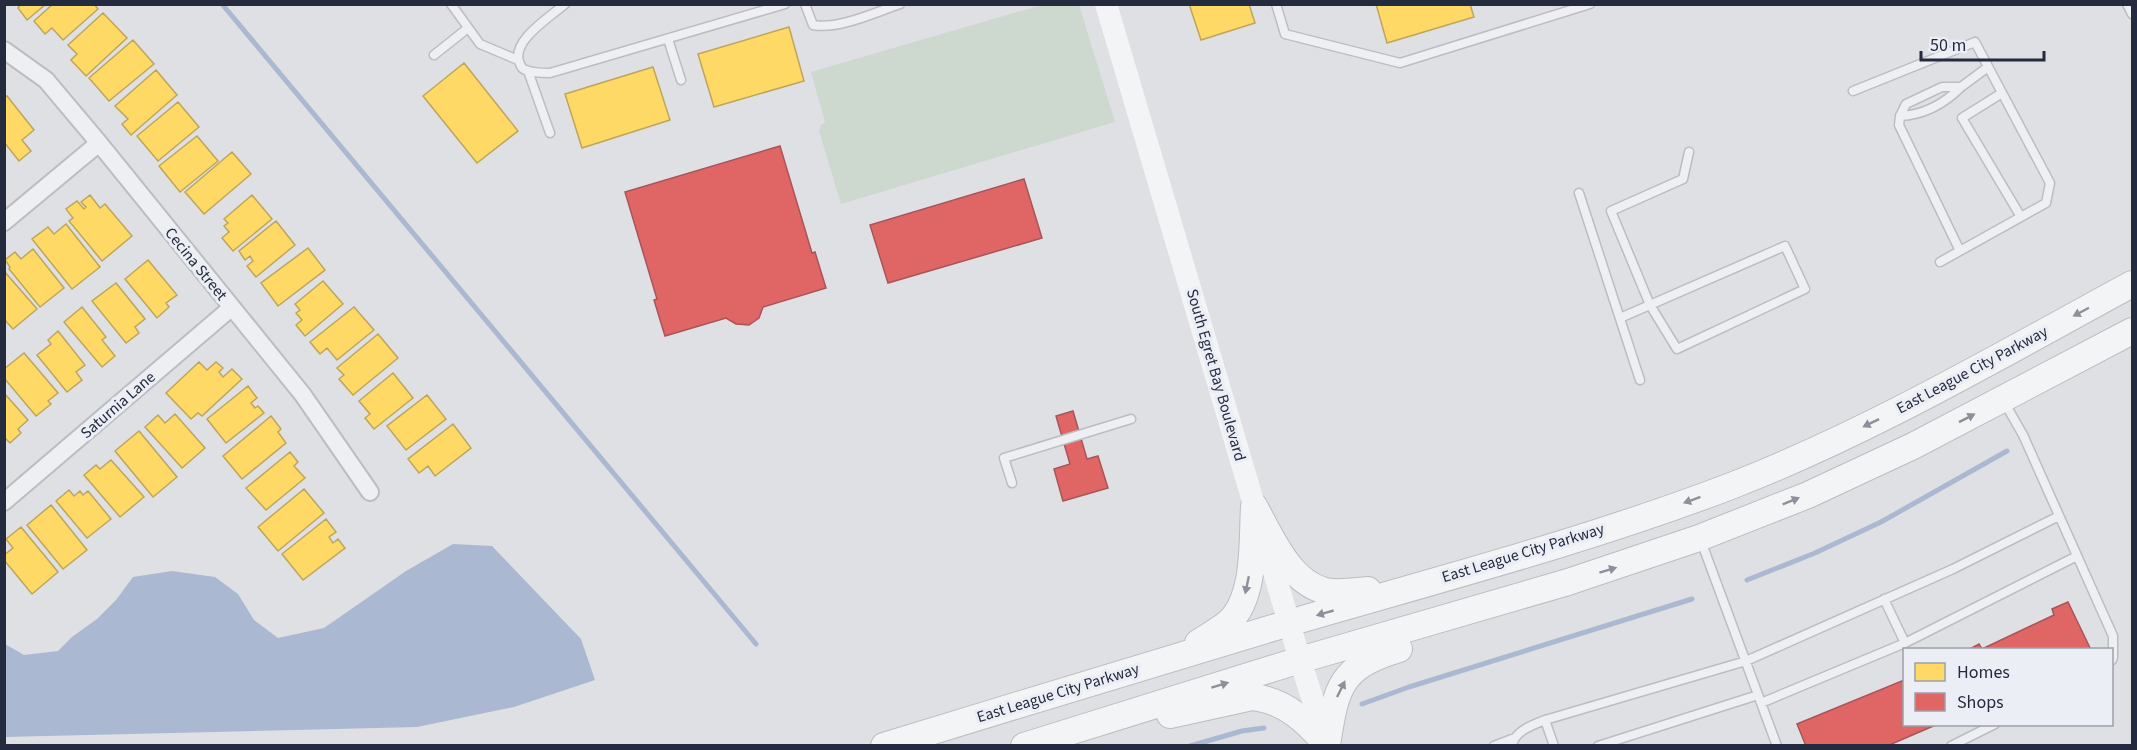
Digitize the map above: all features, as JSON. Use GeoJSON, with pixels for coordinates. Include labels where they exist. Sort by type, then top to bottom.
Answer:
{"type":"FeatureCollection","features":[{"type":"Feature","properties":{"kind":"main road","name":"South Egret Bay Boulevard"},"geometry":{"type":"LineString","coordinates":[[1106,4],[1300,660],[1328,745]]}},
{"type":"Feature","properties":{"kind":"main road","name":"East League City Parkway"},"geometry":{"type":"LineString","coordinates":[[884,746],[1431,582],[1690,501],[1864,427],[2133,284]]}},
{"type":"Feature","properties":{"kind":"main road"},"geometry":{"type":"LineString","coordinates":[[1024,746],[1300,660],[1568,582],[1700,538],[1808,495],[1913,446],[2133,331]]}},
{"type":"Feature","properties":{"kind":"main road"},"geometry":{"type":"LineString","coordinates":[[1254,506],[1286,561],[1302,577],[1318,588],[1341,593],[1431,582]]}},
{"type":"Feature","properties":{"kind":"main road"},"geometry":{"type":"LineString","coordinates":[[1176,658],[1229,622],[1239,609],[1247,591],[1254,506]]}},
{"type":"Feature","properties":{"kind":"main road"},"geometry":{"type":"LineString","coordinates":[[1328,745],[1338,692],[1349,674],[1369,659],[1533,606],[1568,582]]}},
{"type":"Feature","properties":{"kind":"main road"},"geometry":{"type":"LineString","coordinates":[[1102,722],[1181,714],[1252,697],[1264,698],[1290,709],[1311,726],[1328,745]]}},
{"type":"Feature","properties":{"kind":"street","name":"Cecina Street"},"geometry":{"type":"LineString","coordinates":[[4,50],[46,80],[99,143],[303,395],[370,492]]}},
{"type":"Feature","properties":{"kind":"street"},"geometry":{"type":"LineString","coordinates":[[4,222],[99,143]]}},
{"type":"Feature","properties":{"kind":"street","name":"Saturnia Lane"},"geometry":{"type":"LineString","coordinates":[[4,502],[231,308]]}},
{"type":"Feature","properties":{"kind":"lane"},"geometry":{"type":"LineString","coordinates":[[451,4],[480,44],[518,60]]}},
{"type":"Feature","properties":{"kind":"lane"},"geometry":{"type":"LineString","coordinates":[[565,4],[522,40],[518,52],[518,60],[522,68],[528,71],[550,73],[785,4]]}},
{"type":"Feature","properties":{"kind":"lane"},"geometry":{"type":"LineString","coordinates":[[805,4],[813,25],[822,27],[839,24],[900,4]]}},
{"type":"Feature","properties":{"kind":"lane"},"geometry":{"type":"LineString","coordinates":[[1276,4],[1285,34],[1400,63],[1590,4]]}},
{"type":"Feature","properties":{"kind":"lane"},"geometry":{"type":"LineString","coordinates":[[2127,4],[2133,14]]}},
{"type":"Feature","properties":{"kind":"lane"},"geometry":{"type":"LineString","coordinates":[[434,55],[468,28]]}},
{"type":"Feature","properties":{"kind":"lane"},"geometry":{"type":"LineString","coordinates":[[668,39],[681,80]]}},
{"type":"Feature","properties":{"kind":"lane"},"geometry":{"type":"LineString","coordinates":[[1853,91],[1975,42],[2050,183],[2046,203],[1940,262]]}},
{"type":"Feature","properties":{"kind":"lane"},"geometry":{"type":"LineString","coordinates":[[1900,116],[1914,115],[1948,100],[1988,67]]}},
{"type":"Feature","properties":{"kind":"lane"},"geometry":{"type":"LineString","coordinates":[[528,71],[550,132]]}},
{"type":"Feature","properties":{"kind":"lane"},"geometry":{"type":"LineString","coordinates":[[1960,251],[1899,125],[1900,116],[1906,104],[1942,87],[1961,87]]}},
{"type":"Feature","properties":{"kind":"lane"},"geometry":{"type":"LineString","coordinates":[[2002,93],[1962,118],[2021,217]]}},
{"type":"Feature","properties":{"kind":"lane"},"geometry":{"type":"LineString","coordinates":[[1620,318],[1650,305],[1785,246],[1805,289],[1677,350],[1650,305],[1611,211],[1683,179],[1689,152]]}},
{"type":"Feature","properties":{"kind":"lane"},"geometry":{"type":"LineString","coordinates":[[1579,193],[1640,380]]}},
{"type":"Feature","properties":{"kind":"lane"},"geometry":{"type":"LineString","coordinates":[[2003,399],[2023,435],[2113,636],[2113,658]]}},
{"type":"Feature","properties":{"kind":"lane"},"geometry":{"type":"LineString","coordinates":[[1012,483],[1005,458],[1131,419]]}},
{"type":"Feature","properties":{"kind":"lane"},"geometry":{"type":"LineString","coordinates":[[1494,746],[1512,742],[1524,729],[1545,720],[1746,661],[1953,569],[2060,516]]}},
{"type":"Feature","properties":{"kind":"lane"},"geometry":{"type":"LineString","coordinates":[[1700,538],[1777,746]]}},
{"type":"Feature","properties":{"kind":"lane"},"geometry":{"type":"LineString","coordinates":[[1598,746],[1760,699],[1905,643],[2077,556]]}},
{"type":"Feature","properties":{"kind":"lane"},"geometry":{"type":"LineString","coordinates":[[1884,599],[1905,643]]}},
{"type":"Feature","properties":{"kind":"lane"},"geometry":{"type":"LineString","coordinates":[[1545,720],[1554,746]]}},
{"type":"Feature","properties":{"kind":"lane"},"geometry":{"type":"LineString","coordinates":[[1951,746],[1991,726]]}},
{"type":"Feature","properties":{"kind":"shaded area"},"geometry":{"type":"Polygon","coordinates":[[[1045,4],[1079,5],[1115,122],[841,204],[819,131],[825,122],[811,72],[1045,4]]]}},
{"type":"Feature","properties":{"kind":"water"},"geometry":{"type":"Polygon","coordinates":[[[453,544],[492,546],[581,639],[595,680],[514,707],[417,727],[5,737],[5,644],[24,655],[58,651],[72,637],[97,619],[116,600],[133,577],[172,571],[215,577],[238,594],[254,620],[278,638],[324,628],[406,571],[453,544]]]}},
{"type":"Feature","properties":{"kind":"building: Homes"},"geometry":{"type":"Polygon","coordinates":[[[21,4],[46,4],[27,20],[18,8],[21,4]]]}},
{"type":"Feature","properties":{"kind":"building: Homes"},"geometry":{"type":"Polygon","coordinates":[[[53,4],[94,4],[98,9],[63,40],[52,28],[45,34],[34,21],[53,4]]]}},
{"type":"Feature","properties":{"kind":"building: Homes"},"geometry":{"type":"Polygon","coordinates":[[[1189,4],[1249,4],[1255,23],[1201,40],[1189,4]]]}},
{"type":"Feature","properties":{"kind":"building: Homes"},"geometry":{"type":"Polygon","coordinates":[[[1376,4],[1470,4],[1474,17],[1387,43],[1376,4]]]}},
{"type":"Feature","properties":{"kind":"building: Homes"},"geometry":{"type":"Polygon","coordinates":[[[103,13],[127,38],[86,76],[71,60],[77,54],[68,45],[103,13]]]}},
{"type":"Feature","properties":{"kind":"building: Homes"},"geometry":{"type":"Polygon","coordinates":[[[789,27],[804,81],[714,107],[698,54],[789,27]]]}},
{"type":"Feature","properties":{"kind":"building: Homes"},"geometry":{"type":"Polygon","coordinates":[[[133,40],[154,64],[109,101],[89,78],[133,40]]]}},
{"type":"Feature","properties":{"kind":"building: Homes"},"geometry":{"type":"Polygon","coordinates":[[[464,63],[518,131],[477,163],[423,96],[464,63]]]}},
{"type":"Feature","properties":{"kind":"building: Homes"},"geometry":{"type":"Polygon","coordinates":[[[653,67],[670,120],[582,148],[565,94],[653,67]]]}},
{"type":"Feature","properties":{"kind":"building: Homes"},"geometry":{"type":"Polygon","coordinates":[[[156,70],[177,95],[131,135],[122,124],[128,119],[115,106],[156,70]]]}},
{"type":"Feature","properties":{"kind":"building: Homes"},"geometry":{"type":"Polygon","coordinates":[[[7,96],[34,130],[22,140],[31,151],[19,161],[4,142],[4,97],[7,96]]]}},
{"type":"Feature","properties":{"kind":"building: Homes"},"geometry":{"type":"Polygon","coordinates":[[[178,102],[199,127],[158,161],[137,136],[178,102]]]}},
{"type":"Feature","properties":{"kind":"building: Homes"},"geometry":{"type":"Polygon","coordinates":[[[197,136],[218,161],[180,192],[159,166],[197,136]]]}},
{"type":"Feature","properties":{"kind":"building: Homes"},"geometry":{"type":"Polygon","coordinates":[[[232,152],[251,174],[204,214],[185,192],[232,152]]]}},
{"type":"Feature","properties":{"kind":"building: Homes"},"geometry":{"type":"Polygon","coordinates":[[[90,195],[100,208],[105,204],[132,236],[102,261],[69,221],[73,218],[66,209],[77,201],[84,209],[86,207],[81,202],[90,195]]]}},
{"type":"Feature","properties":{"kind":"building: Homes"},"geometry":{"type":"Polygon","coordinates":[[[252,195],[272,219],[233,251],[222,238],[229,232],[224,226],[228,223],[224,219],[252,195]]]}},
{"type":"Feature","properties":{"kind":"building: Homes"},"geometry":{"type":"Polygon","coordinates":[[[276,221],[295,245],[256,277],[247,266],[253,261],[250,256],[245,260],[239,251],[276,221]]]}},
{"type":"Feature","properties":{"kind":"building: Homes"},"geometry":{"type":"Polygon","coordinates":[[[66,224],[100,267],[72,289],[32,239],[48,227],[54,234],[66,224]]]}},
{"type":"Feature","properties":{"kind":"building: Homes"},"geometry":{"type":"Polygon","coordinates":[[[308,248],[325,270],[278,306],[261,283],[308,248]]]}},
{"type":"Feature","properties":{"kind":"building: Homes"},"geometry":{"type":"Polygon","coordinates":[[[33,249],[64,288],[40,307],[9,269],[5,260],[15,252],[21,259],[33,249]]]}},
{"type":"Feature","properties":{"kind":"building: Homes"},"geometry":{"type":"Polygon","coordinates":[[[148,260],[177,295],[166,303],[169,307],[157,318],[125,279],[148,260]]]}},
{"type":"Feature","properties":{"kind":"building: Homes"},"geometry":{"type":"Polygon","coordinates":[[[4,271],[37,309],[13,329],[4,319],[4,271]]]}},
{"type":"Feature","properties":{"kind":"building: Homes"},"geometry":{"type":"Polygon","coordinates":[[[323,281],[343,304],[305,336],[296,325],[302,320],[296,313],[300,310],[295,304],[323,281]]]}},
{"type":"Feature","properties":{"kind":"building: Homes"},"geometry":{"type":"Polygon","coordinates":[[[116,283],[145,319],[135,327],[139,333],[126,343],[92,301],[116,283]]]}},
{"type":"Feature","properties":{"kind":"building: Homes"},"geometry":{"type":"Polygon","coordinates":[[[82,307],[106,337],[102,340],[115,356],[102,367],[64,322],[82,307]]]}},
{"type":"Feature","properties":{"kind":"building: Homes"},"geometry":{"type":"Polygon","coordinates":[[[354,307],[374,330],[337,360],[327,348],[320,354],[310,342],[354,307]]]}},
{"type":"Feature","properties":{"kind":"building: Homes"},"geometry":{"type":"Polygon","coordinates":[[[58,331],[85,365],[76,372],[82,380],[67,392],[37,355],[51,344],[48,340],[58,331]]]}},
{"type":"Feature","properties":{"kind":"building: Homes"},"geometry":{"type":"Polygon","coordinates":[[[378,334],[398,358],[353,395],[339,379],[344,375],[337,368],[378,334]]]}},
{"type":"Feature","properties":{"kind":"building: Homes"},"geometry":{"type":"Polygon","coordinates":[[[24,353],[58,393],[48,401],[51,404],[36,416],[4,378],[4,369],[24,353]]]}},
{"type":"Feature","properties":{"kind":"building: Homes"},"geometry":{"type":"Polygon","coordinates":[[[199,362],[207,370],[216,362],[223,368],[219,372],[223,377],[232,369],[242,379],[202,416],[198,413],[191,419],[166,393],[199,362]]]}},
{"type":"Feature","properties":{"kind":"building: Homes"},"geometry":{"type":"Polygon","coordinates":[[[393,373],[413,398],[374,429],[365,418],[370,414],[359,401],[393,373]]]}},
{"type":"Feature","properties":{"kind":"building: Homes"},"geometry":{"type":"Polygon","coordinates":[[[248,386],[257,398],[251,403],[255,408],[258,406],[264,413],[226,443],[207,419],[248,386]]]}},
{"type":"Feature","properties":{"kind":"building: Homes"},"geometry":{"type":"Polygon","coordinates":[[[4,393],[28,420],[18,429],[21,433],[10,443],[4,437],[4,393]]]}},
{"type":"Feature","properties":{"kind":"building: Homes"},"geometry":{"type":"Polygon","coordinates":[[[427,395],[446,419],[406,450],[387,426],[427,395]]]}},
{"type":"Feature","properties":{"kind":"building: Homes"},"geometry":{"type":"Polygon","coordinates":[[[175,414],[205,448],[182,468],[145,427],[158,415],[165,423],[175,414]]]}},
{"type":"Feature","properties":{"kind":"building: Homes"},"geometry":{"type":"Polygon","coordinates":[[[271,416],[281,429],[278,432],[286,443],[242,479],[223,456],[271,416]]]}},
{"type":"Feature","properties":{"kind":"building: Homes"},"geometry":{"type":"Polygon","coordinates":[[[453,424],[471,448],[435,476],[428,466],[419,473],[408,459],[453,424]]]}},
{"type":"Feature","properties":{"kind":"building: Homes"},"geometry":{"type":"Polygon","coordinates":[[[139,431],[177,477],[153,497],[115,451],[139,431]]]}},
{"type":"Feature","properties":{"kind":"building: Homes"},"geometry":{"type":"Polygon","coordinates":[[[290,452],[298,462],[294,466],[305,478],[266,510],[246,488],[290,452]]]}},
{"type":"Feature","properties":{"kind":"building: Homes"},"geometry":{"type":"Polygon","coordinates":[[[111,460],[144,497],[120,517],[84,475],[96,465],[100,469],[111,460]]]}},
{"type":"Feature","properties":{"kind":"building: Homes"},"geometry":{"type":"Polygon","coordinates":[[[304,489],[324,513],[278,551],[258,527],[304,489]]]}},
{"type":"Feature","properties":{"kind":"building: Homes"},"geometry":{"type":"Polygon","coordinates":[[[69,490],[74,496],[80,491],[83,495],[88,491],[111,519],[87,538],[56,501],[69,490]]]}},
{"type":"Feature","properties":{"kind":"building: Homes"},"geometry":{"type":"Polygon","coordinates":[[[51,505],[87,550],[63,569],[27,525],[51,505]]]}},
{"type":"Feature","properties":{"kind":"building: Homes"},"geometry":{"type":"Polygon","coordinates":[[[326,519],[336,532],[329,537],[333,543],[338,539],[345,548],[303,580],[282,554],[326,519]]]}},
{"type":"Feature","properties":{"kind":"building: Homes"},"geometry":{"type":"Polygon","coordinates":[[[21,527],[58,572],[32,594],[4,560],[4,555],[13,548],[6,539],[21,527]]]}},
{"type":"Feature","properties":{"kind":"building: Shops"},"geometry":{"type":"Polygon","coordinates":[[[780,146],[812,253],[815,252],[826,288],[763,307],[759,318],[749,325],[736,324],[726,318],[665,336],[654,300],[657,299],[625,192],[780,146]]]}},
{"type":"Feature","properties":{"kind":"building: Shops"},"geometry":{"type":"Polygon","coordinates":[[[1024,179],[1042,238],[888,283],[870,225],[1024,179]]]}},
{"type":"Feature","properties":{"kind":"building: Shops"},"geometry":{"type":"Polygon","coordinates":[[[1073,411],[1087,459],[1098,456],[1108,488],[1063,501],[1054,469],[1070,464],[1056,416],[1073,411]]]}},
{"type":"Feature","properties":{"kind":"building: Shops"},"geometry":{"type":"Polygon","coordinates":[[[2068,602],[2090,648],[1984,648],[2054,615],[2052,609],[2068,602]]]}},
{"type":"Feature","properties":{"kind":"building: Shops"},"geometry":{"type":"Polygon","coordinates":[[[1903,680],[1903,726],[1933,726],[1887,746],[1806,746],[1797,724],[1903,680]]]}},
{"type":"Feature","properties":{"kind":"waterway"},"geometry":{"type":"LineString","coordinates":[[222,4],[756,644]]}},
{"type":"Feature","properties":{"kind":"waterway"},"geometry":{"type":"LineString","coordinates":[[1747,580],[1815,553],[1881,522],[2007,451]]}},
{"type":"Feature","properties":{"kind":"waterway"},"geometry":{"type":"LineString","coordinates":[[1362,704],[1409,687],[1692,599]]}},
{"type":"Feature","properties":{"kind":"waterway"},"geometry":{"type":"LineString","coordinates":[[1190,746],[1242,731],[1264,728]]}}]}
